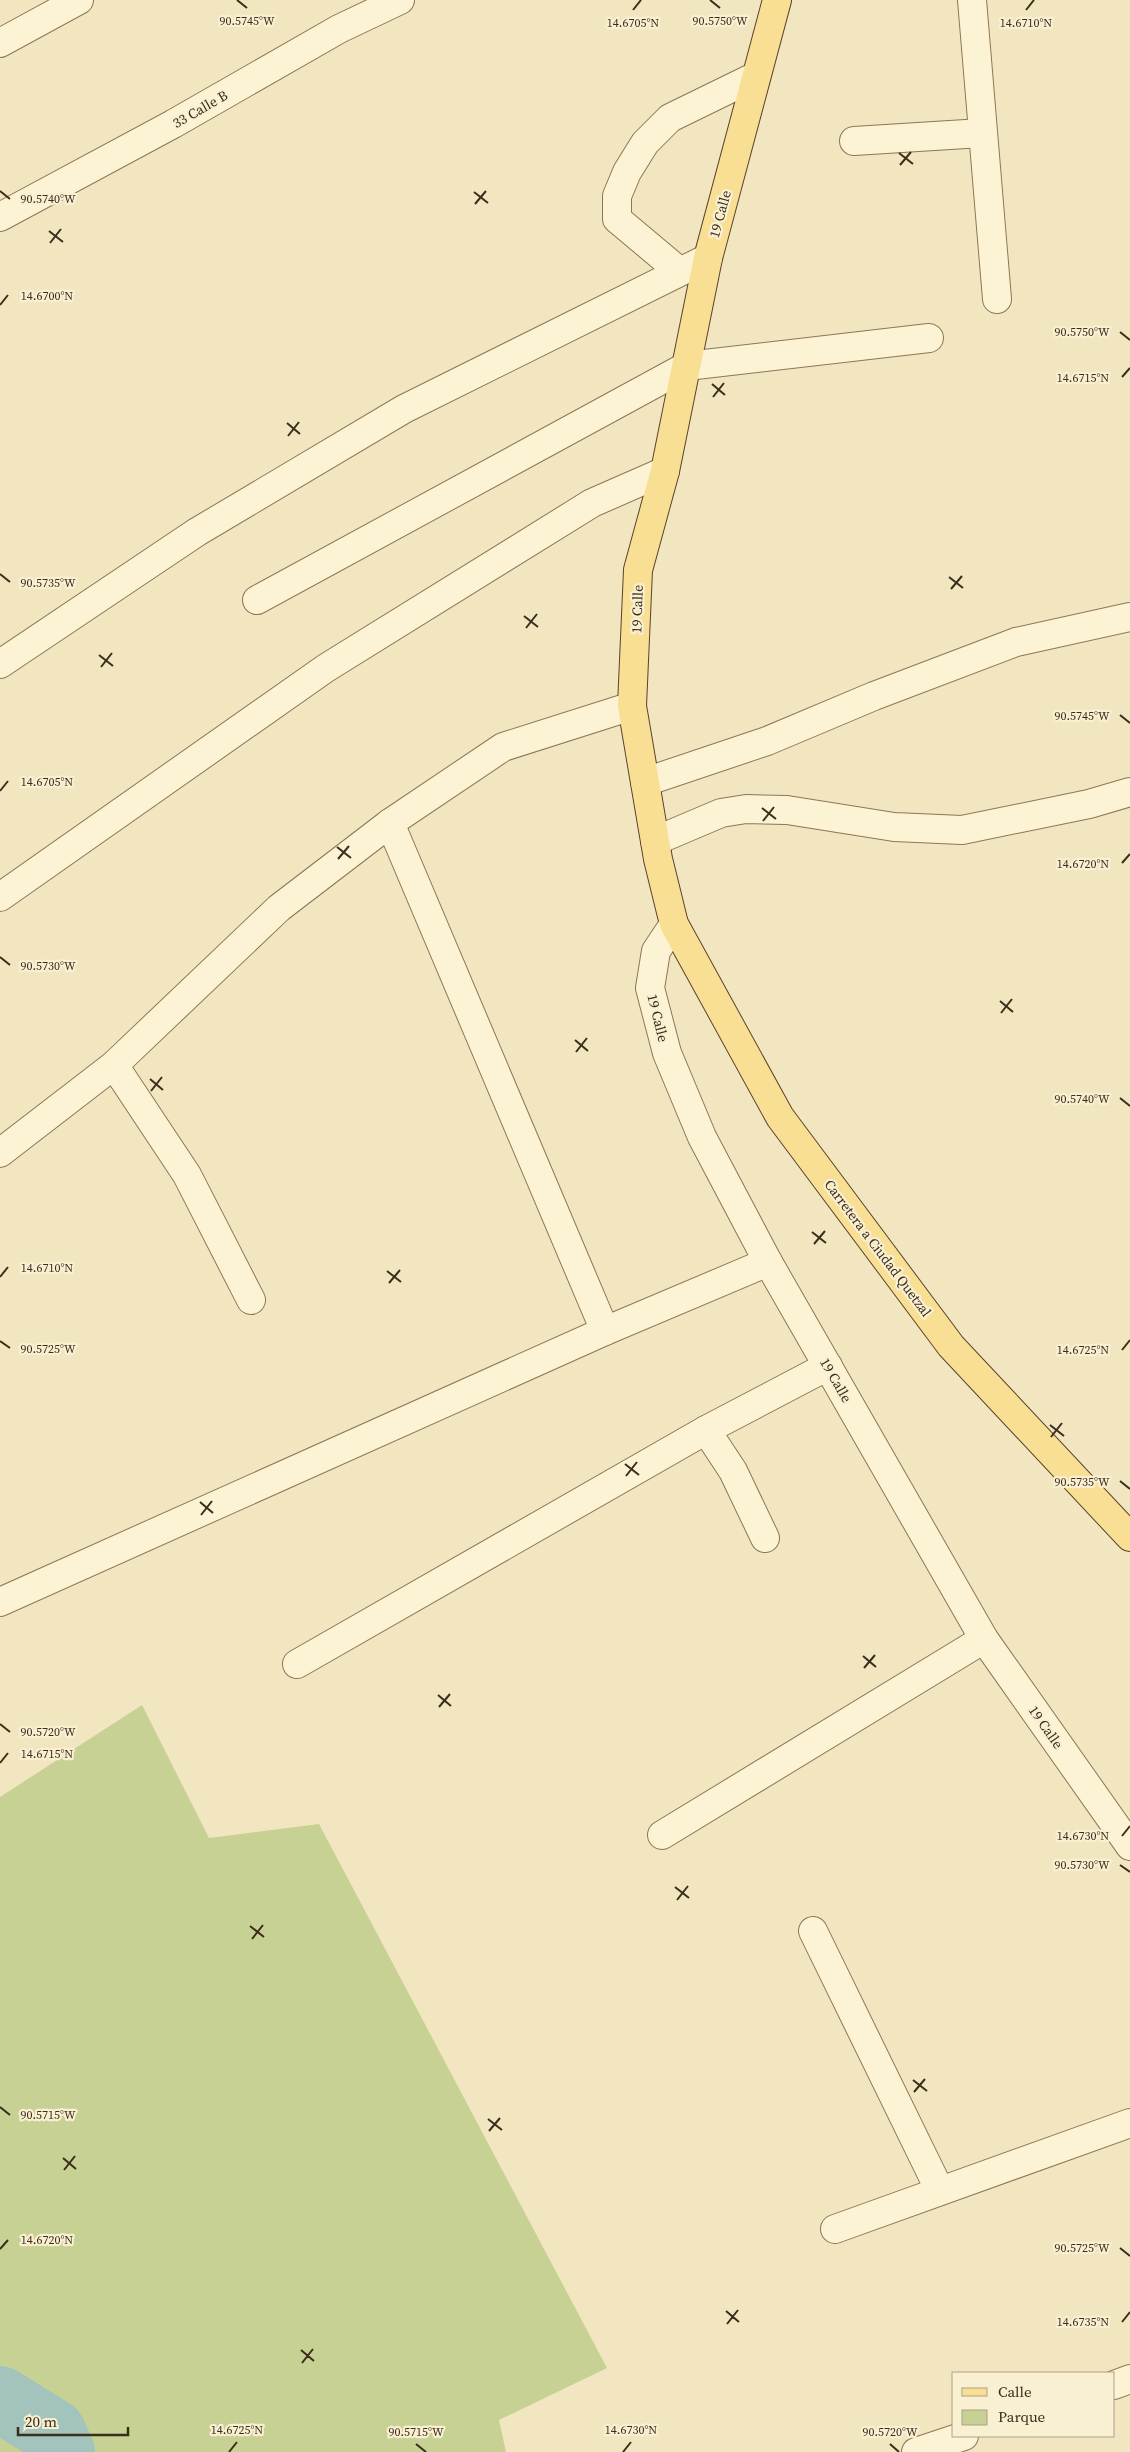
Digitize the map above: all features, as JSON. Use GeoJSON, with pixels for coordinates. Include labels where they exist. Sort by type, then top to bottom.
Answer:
{"type":"FeatureCollection","features":[{"type":"Feature","properties":{"kind":"main road","name":"19 Calle"},"geometry":{"type":"LineString","coordinates":[[674,924],[655,841],[632,706],[638,570],[665,471],[708,258],[777,0]]}},
{"type":"Feature","properties":{"kind":"main road","name":"Carretera a Ciudad Quetzal"},"geometry":{"type":"LineString","coordinates":[[674,924],[780,1117],[951,1346],[1130,1536]]}},
{"type":"Feature","properties":{"kind":"street"},"geometry":{"type":"LineString","coordinates":[[0,43],[79,0]]}},
{"type":"Feature","properties":{"kind":"street","name":"33 Calle B"},"geometry":{"type":"LineString","coordinates":[[0,217],[173,124],[339,29],[400,0]]}},
{"type":"Feature","properties":{"kind":"street"},"geometry":{"type":"LineString","coordinates":[[972,0],[997,299]]}},
{"type":"Feature","properties":{"kind":"street"},"geometry":{"type":"LineString","coordinates":[[680,271],[617,219],[617,196],[627,172],[644,143],[670,118],[756,76]]}},
{"type":"Feature","properties":{"kind":"street"},"geometry":{"type":"LineString","coordinates":[[854,141],[982,133]]}},
{"type":"Feature","properties":{"kind":"street"},"geometry":{"type":"LineString","coordinates":[[0,664],[197,532],[404,409],[708,258]]}},
{"type":"Feature","properties":{"kind":"street"},"geometry":{"type":"LineString","coordinates":[[257,600],[687,366],[929,338]]}},
{"type":"Feature","properties":{"kind":"street"},"geometry":{"type":"LineString","coordinates":[[0,897],[326,668],[592,503],[665,471]]}},
{"type":"Feature","properties":{"kind":"street"},"geometry":{"type":"LineString","coordinates":[[645,782],[767,741],[874,696],[1016,642],[1130,617]]}},
{"type":"Feature","properties":{"kind":"street"},"geometry":{"type":"LineString","coordinates":[[0,1153],[114,1065],[279,908],[390,823],[503,747],[632,706]]}},
{"type":"Feature","properties":{"kind":"street"},"geometry":{"type":"LineString","coordinates":[[655,841],[721,813],[746,809],[787,810],[894,827],[962,830],[1089,804],[1130,792]]}},
{"type":"Feature","properties":{"kind":"street"},"geometry":{"type":"LineString","coordinates":[[390,823],[605,1330]]}},
{"type":"Feature","properties":{"kind":"street","name":"19 Calle"},"geometry":{"type":"LineString","coordinates":[[674,924],[656,951],[650,988],[667,1053],[702,1137],[768,1262],[984,1640],[1130,1846]]}},
{"type":"Feature","properties":{"kind":"street"},"geometry":{"type":"LineString","coordinates":[[114,1065],[186,1175],[251,1300]]}},
{"type":"Feature","properties":{"kind":"street"},"geometry":{"type":"LineString","coordinates":[[0,1602],[605,1330],[768,1262]]}},
{"type":"Feature","properties":{"kind":"street"},"geometry":{"type":"LineString","coordinates":[[297,1664],[706,1430],[828,1366]]}},
{"type":"Feature","properties":{"kind":"street"},"geometry":{"type":"LineString","coordinates":[[706,1430],[732,1471],[765,1538]]}},
{"type":"Feature","properties":{"kind":"street"},"geometry":{"type":"LineString","coordinates":[[662,1835],[984,1640]]}},
{"type":"Feature","properties":{"kind":"street"},"geometry":{"type":"LineString","coordinates":[[813,1931],[940,2191]]}},
{"type":"Feature","properties":{"kind":"street"},"geometry":{"type":"LineString","coordinates":[[835,2228],[1130,2123]]}},
{"type":"Feature","properties":{"kind":"street"},"geometry":{"type":"LineString","coordinates":[[1115,2384],[1130,2379]]}},
{"type":"Feature","properties":{"kind":"street"},"geometry":{"type":"LineString","coordinates":[[916,2452],[961,2437]]}},
{"type":"Feature","properties":{"kind":"green space"},"geometry":{"type":"Polygon","coordinates":[[[142,1705],[209,1838],[319,1824],[607,2368],[499,2420],[506,2452],[0,2452],[0,1797],[142,1705]]]}},
{"type":"Feature","properties":{"kind":"waterway"},"geometry":{"type":"LineString","coordinates":[[0,2399],[53,2432],[62,2452]]}}]}
